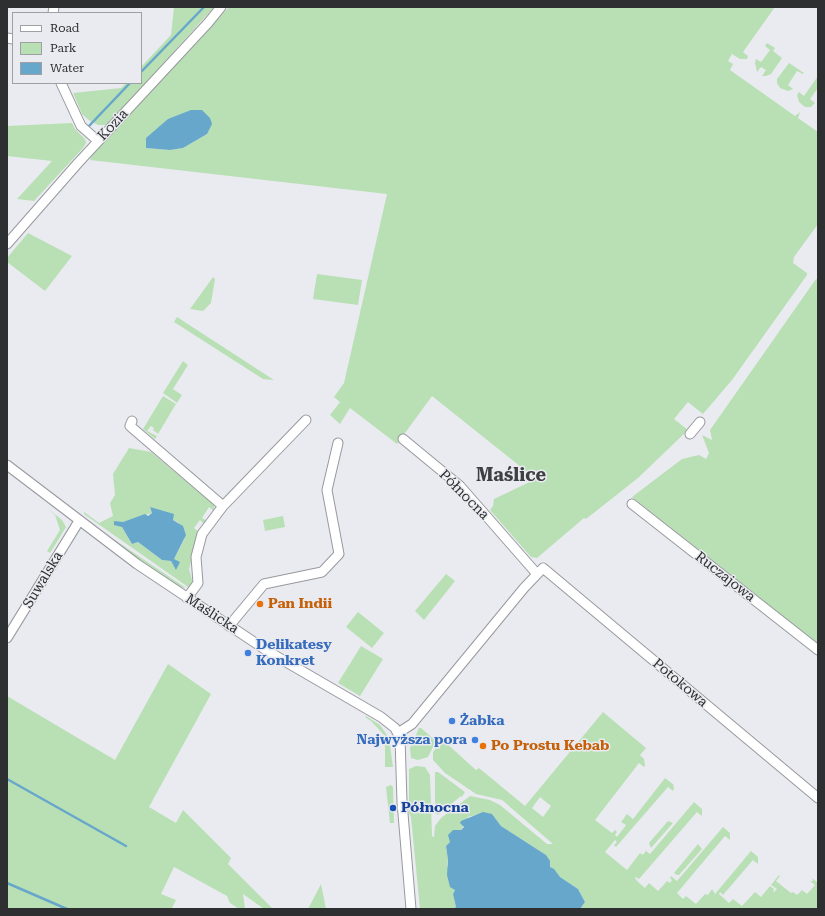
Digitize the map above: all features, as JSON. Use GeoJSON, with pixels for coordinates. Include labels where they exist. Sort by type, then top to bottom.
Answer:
{"type":"FeatureCollection","features":[{"type":"Feature","properties":{"kind":"street","name":"Kozia"},"geometry":{"type":"LineString","coordinates":[[7,244],[98,141],[208,23],[221,7]]}},
{"type":"Feature","properties":{"kind":"street"},"geometry":{"type":"LineString","coordinates":[[61,84],[81,126],[98,141]]}},
{"type":"Feature","properties":{"kind":"street"},"geometry":{"type":"LineString","coordinates":[[188,598],[198,583],[196,557],[202,534],[223,506],[306,420]]}},
{"type":"Feature","properties":{"kind":"street"},"geometry":{"type":"LineString","coordinates":[[132,421],[130,426],[223,506]]}},
{"type":"Feature","properties":{"kind":"street"},"geometry":{"type":"LineString","coordinates":[[690,434],[700,422]]}},
{"type":"Feature","properties":{"kind":"street","name":"Północna"},"geometry":{"type":"LineString","coordinates":[[403,439],[460,486],[540,571]]}},
{"type":"Feature","properties":{"kind":"street"},"geometry":{"type":"LineString","coordinates":[[229,626],[239,612],[264,584],[322,572],[339,554],[327,490],[338,443]]}},
{"type":"Feature","properties":{"kind":"street","name":"Maślicka"},"geometry":{"type":"LineString","coordinates":[[7,466],[120,552],[282,660],[381,717],[391,724],[398,733]]}},
{"type":"Feature","properties":{"kind":"street","name":"Ruczajowa"},"geometry":{"type":"LineString","coordinates":[[632,504],[818,650]]}},
{"type":"Feature","properties":{"kind":"street","name":"Suwalska"},"geometry":{"type":"LineString","coordinates":[[7,638],[79,521]]}},
{"type":"Feature","properties":{"kind":"street"},"geometry":{"type":"LineString","coordinates":[[411,909],[402,802],[400,738],[398,733],[412,724],[540,571]]}},
{"type":"Feature","properties":{"kind":"street","name":"Potokowa"},"geometry":{"type":"LineString","coordinates":[[540,571],[818,798]]}},
{"type":"Feature","properties":{"kind":"green space"},"geometry":{"type":"Polygon","coordinates":[[[174,7],[214,7],[108,125],[98,125],[90,121],[82,114],[73,93],[121,88],[125,84],[142,84],[142,66],[171,35],[174,7]]]}},
{"type":"Feature","properties":{"kind":"green space"},"geometry":{"type":"Polygon","coordinates":[[[229,7],[775,7],[743,52],[748,56],[747,59],[740,59],[732,54],[728,61],[733,64],[730,70],[795,116],[800,112],[798,118],[818,132],[818,224],[794,257],[793,263],[807,273],[807,275],[732,380],[703,414],[688,402],[674,419],[688,430],[638,478],[586,519],[584,518],[537,558],[531,557],[490,510],[493,506],[494,499],[536,479],[432,396],[397,444],[350,408],[340,424],[330,415],[340,402],[334,397],[344,383],[387,194],[90,160],[92,155],[229,7]],[[207,134],[146,148],[170,150],[183,148],[207,134]]]}},
{"type":"Feature","properties":{"kind":"green space"},"geometry":{"type":"Polygon","coordinates":[[[767,43],[775,48],[773,51],[782,58],[771,74],[762,76],[766,70],[761,67],[757,72],[755,63],[756,59],[761,62],[770,50],[765,46],[767,43]]]}},
{"type":"Feature","properties":{"kind":"green space"},"geometry":{"type":"Polygon","coordinates":[[[789,63],[804,73],[803,74],[797,71],[788,85],[793,89],[788,91],[780,88],[777,83],[777,79],[789,63]]]}},
{"type":"Feature","properties":{"kind":"green space"},"geometry":{"type":"Polygon","coordinates":[[[818,76],[818,88],[810,99],[815,103],[811,107],[805,107],[799,102],[797,95],[799,92],[804,96],[818,76]]]}},
{"type":"Feature","properties":{"kind":"green space"},"geometry":{"type":"Polygon","coordinates":[[[72,123],[75,129],[85,139],[86,143],[83,148],[34,201],[17,199],[52,161],[7,156],[7,126],[72,123]]]}},
{"type":"Feature","properties":{"kind":"green space"},"geometry":{"type":"Polygon","coordinates":[[[28,233],[72,256],[45,291],[7,262],[7,258],[28,233]]]}},
{"type":"Feature","properties":{"kind":"green space"},"geometry":{"type":"Polygon","coordinates":[[[317,274],[362,280],[358,305],[313,299],[317,274]]]}},
{"type":"Feature","properties":{"kind":"green space"},"geometry":{"type":"Polygon","coordinates":[[[213,277],[215,279],[211,303],[203,311],[190,309],[213,277]]]}},
{"type":"Feature","properties":{"kind":"green space"},"geometry":{"type":"Polygon","coordinates":[[[816,279],[818,280],[818,644],[632,497],[682,459],[699,455],[706,459],[709,453],[702,435],[712,440],[710,430],[816,279]]]}},
{"type":"Feature","properties":{"kind":"green space"},"geometry":{"type":"Polygon","coordinates":[[[177,317],[274,380],[263,379],[174,322],[177,317]]]}},
{"type":"Feature","properties":{"kind":"green space"},"geometry":{"type":"Polygon","coordinates":[[[183,361],[188,365],[173,389],[182,395],[177,403],[163,393],[183,361]]]}},
{"type":"Feature","properties":{"kind":"green space"},"geometry":{"type":"Polygon","coordinates":[[[163,396],[176,404],[158,434],[151,426],[147,431],[157,436],[155,439],[143,429],[163,396]]]}},
{"type":"Feature","properties":{"kind":"green space"},"geometry":{"type":"Polygon","coordinates":[[[129,448],[151,452],[214,505],[214,511],[209,507],[202,518],[207,521],[204,524],[200,520],[194,528],[199,532],[189,569],[193,583],[188,587],[84,514],[84,512],[99,523],[113,516],[110,503],[115,495],[113,474],[129,448]],[[150,507],[152,513],[123,522],[122,527],[132,544],[138,542],[162,560],[171,561],[174,565],[174,559],[184,540],[185,532],[179,523],[150,507]]]}},
{"type":"Feature","properties":{"kind":"green space"},"geometry":{"type":"Polygon","coordinates":[[[46,507],[62,520],[66,527],[50,553],[47,551],[60,530],[55,515],[46,507]]]}},
{"type":"Feature","properties":{"kind":"green space"},"geometry":{"type":"Polygon","coordinates":[[[81,515],[100,530],[186,588],[180,587],[117,544],[81,515]]]}},
{"type":"Feature","properties":{"kind":"green space"},"geometry":{"type":"Polygon","coordinates":[[[283,516],[285,527],[265,531],[263,520],[283,516]]]}},
{"type":"Feature","properties":{"kind":"green space"},"geometry":{"type":"Polygon","coordinates":[[[446,574],[455,581],[424,620],[415,611],[446,574]]]}},
{"type":"Feature","properties":{"kind":"green space"},"geometry":{"type":"Polygon","coordinates":[[[358,612],[384,633],[372,648],[346,627],[358,612]]]}},
{"type":"Feature","properties":{"kind":"green space"},"geometry":{"type":"Polygon","coordinates":[[[361,646],[383,659],[360,696],[338,683],[361,646]]]}},
{"type":"Feature","properties":{"kind":"green space"},"geometry":{"type":"Polygon","coordinates":[[[168,664],[211,694],[149,807],[176,823],[183,810],[231,858],[228,864],[273,909],[264,909],[243,894],[245,909],[239,909],[230,903],[227,896],[174,867],[161,894],[176,900],[172,908],[174,909],[7,909],[7,696],[115,760],[168,664]]]}},
{"type":"Feature","properties":{"kind":"green space"},"geometry":{"type":"Polygon","coordinates":[[[603,712],[646,748],[640,755],[644,759],[645,765],[644,767],[639,763],[595,820],[612,833],[615,830],[617,832],[615,835],[617,837],[626,825],[621,822],[627,814],[633,819],[665,778],[673,784],[674,788],[673,791],[668,787],[616,847],[614,845],[617,842],[615,840],[605,852],[627,870],[640,853],[643,855],[647,849],[646,851],[650,854],[694,802],[702,809],[702,816],[697,812],[639,879],[636,877],[635,878],[638,882],[645,888],[649,883],[658,891],[667,881],[670,883],[672,880],[670,878],[671,876],[677,881],[723,827],[730,833],[730,840],[725,836],[677,893],[683,899],[686,896],[696,904],[705,894],[708,895],[712,889],[715,894],[751,851],[758,857],[758,864],[753,860],[723,895],[720,892],[719,894],[729,903],[733,899],[742,906],[755,892],[761,897],[770,886],[774,889],[774,892],[777,889],[771,885],[779,875],[780,876],[776,881],[791,893],[793,892],[797,895],[802,890],[807,894],[815,885],[810,881],[813,881],[812,878],[818,883],[818,909],[580,909],[585,902],[578,889],[560,877],[549,867],[546,855],[501,826],[492,814],[479,814],[468,817],[461,830],[453,830],[450,842],[446,846],[448,860],[447,865],[455,890],[453,894],[456,907],[453,909],[420,909],[411,817],[409,813],[409,769],[416,766],[425,767],[430,775],[432,836],[434,837],[435,826],[441,818],[470,796],[490,800],[500,805],[547,844],[553,844],[502,800],[476,794],[445,773],[433,760],[433,752],[442,741],[476,770],[479,768],[525,806],[603,712]],[[540,797],[532,808],[543,817],[551,806],[540,797]]]}},
{"type":"Feature","properties":{"kind":"green space"},"geometry":{"type":"Polygon","coordinates":[[[366,716],[380,725],[389,738],[393,767],[385,767],[385,736],[371,721],[365,717],[366,716]]]}},
{"type":"Feature","properties":{"kind":"green space"},"geometry":{"type":"Polygon","coordinates":[[[419,728],[421,728],[436,741],[428,757],[418,760],[411,758],[410,748],[419,728]]]}},
{"type":"Feature","properties":{"kind":"green space"},"geometry":{"type":"Polygon","coordinates":[[[435,772],[438,772],[465,792],[462,797],[461,796],[438,815],[435,813],[435,772]]]}},
{"type":"Feature","properties":{"kind":"green space"},"geometry":{"type":"Polygon","coordinates":[[[391,785],[393,787],[394,823],[390,823],[386,787],[391,785]]]}},
{"type":"Feature","properties":{"kind":"green space"},"geometry":{"type":"Polygon","coordinates":[[[668,821],[673,823],[651,848],[649,843],[668,821]]]}},
{"type":"Feature","properties":{"kind":"green space"},"geometry":{"type":"Polygon","coordinates":[[[698,844],[702,849],[679,875],[674,873],[698,844]]]}},
{"type":"Feature","properties":{"kind":"green space"},"geometry":{"type":"Polygon","coordinates":[[[321,884],[326,909],[308,909],[321,884]]]}},
{"type":"Feature","properties":{"kind":"water"},"geometry":{"type":"Polygon","coordinates":[[[191,110],[202,110],[210,118],[212,124],[207,134],[183,148],[170,150],[146,148],[146,138],[168,119],[191,110]]]}},
{"type":"Feature","properties":{"kind":"water"},"geometry":{"type":"Polygon","coordinates":[[[150,507],[174,514],[173,520],[183,526],[186,535],[174,559],[180,562],[176,570],[171,561],[162,560],[138,542],[132,544],[122,527],[114,525],[114,521],[123,522],[145,514],[148,516],[152,513],[150,507]]]}},
{"type":"Feature","properties":{"kind":"water"},"geometry":{"type":"Polygon","coordinates":[[[483,812],[492,814],[501,826],[546,855],[550,861],[550,867],[554,869],[560,877],[578,889],[585,902],[580,909],[453,909],[456,907],[453,894],[455,890],[450,887],[447,875],[448,860],[446,846],[450,842],[448,835],[453,830],[461,830],[464,827],[460,823],[461,821],[483,812]]]}},
{"type":"Feature","properties":{"kind":"waterway"},"geometry":{"type":"LineString","coordinates":[[142,71],[204,7]]}},
{"type":"Feature","properties":{"kind":"waterway"},"geometry":{"type":"LineString","coordinates":[[89,126],[129,84]]}},
{"type":"Feature","properties":{"kind":"waterway"},"geometry":{"type":"LineString","coordinates":[[7,779],[126,846]]}},
{"type":"Feature","properties":{"kind":"waterway"},"geometry":{"type":"LineString","coordinates":[[7,883],[67,909]]}},
{"type":"Feature","properties":{"kind":"place","name":"Pan Indii"},"geometry":{"type":"Point","coordinates":[260,604]}},
{"type":"Feature","properties":{"kind":"place","name":"Delikatesy Konkret"},"geometry":{"type":"Point","coordinates":[248,653]}},
{"type":"Feature","properties":{"kind":"place","name":"Żabka"},"geometry":{"type":"Point","coordinates":[452,721]}},
{"type":"Feature","properties":{"kind":"place","name":"Najwyższa pora"},"geometry":{"type":"Point","coordinates":[475,740]}},
{"type":"Feature","properties":{"kind":"place","name":"Po Prostu Kebab"},"geometry":{"type":"Point","coordinates":[483,746]}},
{"type":"Feature","properties":{"kind":"place","name":"Północna"},"geometry":{"type":"Point","coordinates":[393,808]}},
{"type":"Feature","properties":{"kind":"district","name":"Maślice"},"geometry":{"type":"Point","coordinates":[511,476]}}]}
